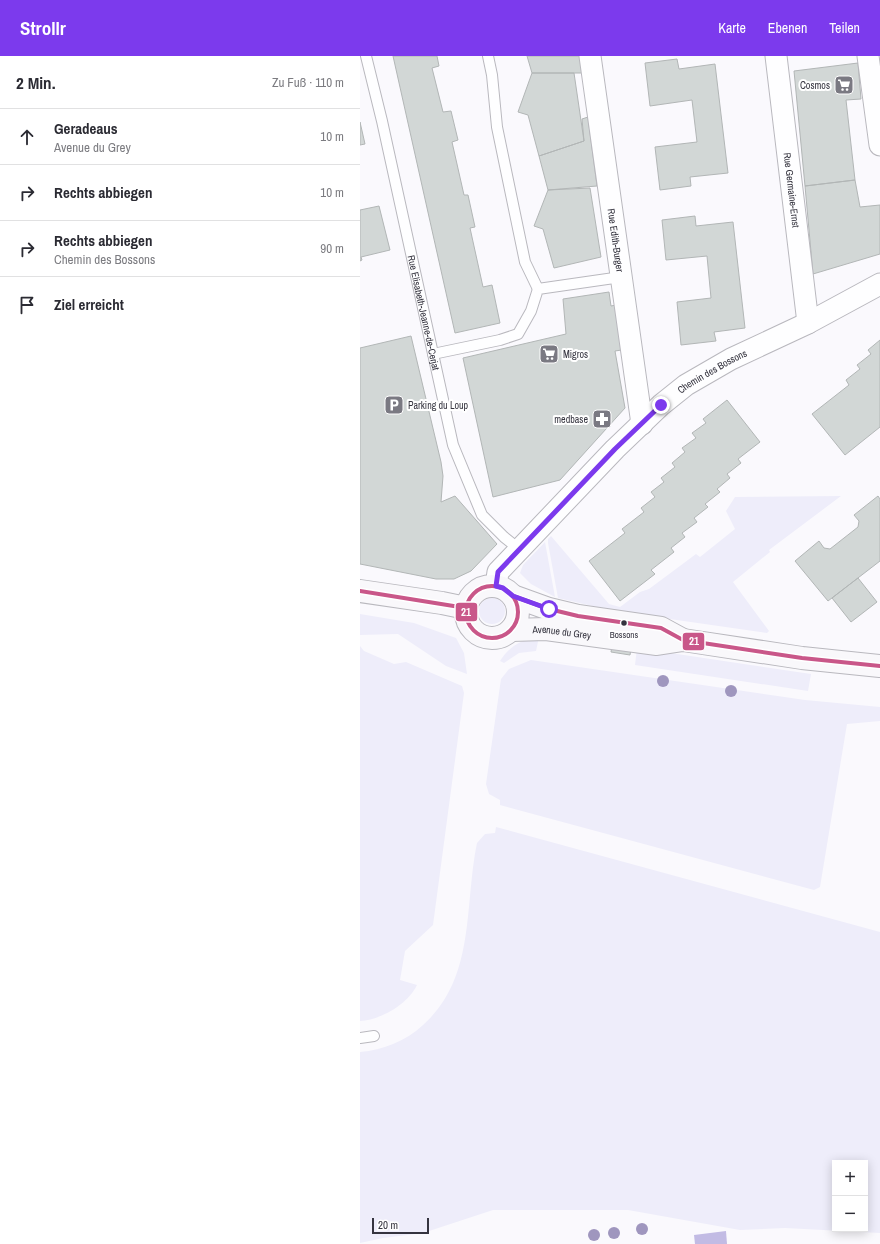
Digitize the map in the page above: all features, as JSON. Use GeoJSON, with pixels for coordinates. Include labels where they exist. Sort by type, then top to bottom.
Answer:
{"type":"FeatureCollection","features":[{"type":"Feature","properties":{"kind":"street","name":"Rue Edith-Burger"},"geometry":{"type":"LineString","coordinates":[[590,56],[642,424]]}},
{"type":"Feature","properties":{"kind":"street","name":"Rue Germaine-Ernst"},"geometry":{"type":"LineString","coordinates":[[776,56],[808,323]]}},
{"type":"Feature","properties":{"kind":"street"},"geometry":{"type":"LineString","coordinates":[[868,56],[880,144]]}},
{"type":"Feature","properties":{"kind":"street","name":"Chemin des Bossons"},"geometry":{"type":"LineString","coordinates":[[505,591],[498,572],[615,449],[686,384],[731,359],[808,323],[880,284]]}},
{"type":"Feature","properties":{"kind":"street"},"geometry":{"type":"LineString","coordinates":[[483,587],[505,591],[518,611],[517,619],[510,630],[496,638],[480,635],[469,624],[466,608],[468,601],[476,590],[483,587]]}},
{"type":"Feature","properties":{"kind":"street"},"geometry":{"type":"LineString","coordinates":[[360,590],[466,608]]}},
{"type":"Feature","properties":{"kind":"street","name":"Avenue du Grey"},"geometry":{"type":"LineString","coordinates":[[505,591],[549,609],[578,616],[661,628],[683,640]]}},
{"type":"Feature","properties":{"kind":"street","name":"Avenue du Grey"},"geometry":{"type":"LineString","coordinates":[[510,630],[546,629],[657,644],[683,640],[808,659],[880,666]]}},
{"type":"Feature","properties":{"kind":"lane","name":"Rue Elisabeth-Jeanne-de-Cerjat"},"geometry":{"type":"LineString","coordinates":[[366,56],[382,121],[453,445],[482,515],[504,537],[520,550]]}},
{"type":"Feature","properties":{"kind":"lane"},"geometry":{"type":"LineString","coordinates":[[433,354],[500,340],[518,334],[532,311],[538,289],[524,262],[497,127],[492,75],[488,56]]}},
{"type":"Feature","properties":{"kind":"lane"},"geometry":{"type":"LineString","coordinates":[[538,289],[621,277]]}},
{"type":"Feature","properties":{"kind":"lane"},"geometry":{"type":"LineString","coordinates":[[360,1038],[374,1036]]}},
{"type":"Feature","properties":{"kind":"shaded area"},"geometry":{"type":"Polygon","coordinates":[[[841,496],[769,550],[770,552],[733,582],[769,631],[767,633],[614,611],[558,598],[548,543],[548,539],[551,536],[609,604],[620,607],[640,592],[649,589],[696,554],[700,557],[735,529],[726,511],[735,497],[841,496]]]}},
{"type":"Feature","properties":{"kind":"shaded area"},"geometry":{"type":"Polygon","coordinates":[[[545,542],[555,597],[531,584],[520,573],[523,565],[545,542]]]}},
{"type":"Feature","properties":{"kind":"shaded area"},"geometry":{"type":"Polygon","coordinates":[[[492,598],[501,602],[505,611],[501,620],[492,624],[483,620],[479,611],[483,602],[492,598]]]}},
{"type":"Feature","properties":{"kind":"shaded area"},"geometry":{"type":"Polygon","coordinates":[[[360,614],[414,623],[456,638],[464,653],[467,674],[446,666],[398,634],[360,635],[360,614]]]}},
{"type":"Feature","properties":{"kind":"shaded area"},"geometry":{"type":"Polygon","coordinates":[[[539,637],[536,651],[519,653],[504,663],[500,661],[516,644],[539,637]]]}},
{"type":"Feature","properties":{"kind":"shaded area"},"geometry":{"type":"Polygon","coordinates":[[[360,646],[364,651],[394,664],[406,662],[462,686],[464,693],[433,925],[405,951],[400,980],[417,985],[413,992],[393,1010],[376,1018],[360,1021],[360,646]]]}},
{"type":"Feature","properties":{"kind":"shaded area"},"geometry":{"type":"Polygon","coordinates":[[[637,648],[811,674],[808,691],[635,665],[637,648]]]}},
{"type":"Feature","properties":{"kind":"shaded area"},"geometry":{"type":"Polygon","coordinates":[[[531,660],[805,700],[880,707],[880,721],[847,724],[820,887],[814,890],[500,805],[500,800],[489,794],[486,784],[501,679],[509,669],[531,660]]]}},
{"type":"Feature","properties":{"kind":"shaded area"},"geometry":{"type":"Polygon","coordinates":[[[496,827],[880,932],[880,1233],[861,1232],[868,1232],[868,1160],[832,1160],[832,1230],[785,1228],[740,1230],[628,1210],[493,1210],[423,1233],[383,1238],[360,1243],[360,1052],[394,1044],[416,1031],[440,1006],[452,986],[460,963],[465,940],[477,843],[485,834],[495,833],[496,827]]]}},
{"type":"Feature","properties":{"kind":"shaded area"},"geometry":{"type":"Polygon","coordinates":[[[726,1231],[727,1244],[695,1244],[694,1235],[726,1231]]]}},
{"type":"Feature","properties":{"kind":"building"},"geometry":{"type":"Polygon","coordinates":[[[393,56],[437,56],[439,66],[432,68],[443,112],[451,111],[458,140],[452,142],[464,195],[468,195],[475,227],[470,228],[483,287],[492,285],[500,323],[455,333],[393,56]]]}},
{"type":"Feature","properties":{"kind":"building"},"geometry":{"type":"Polygon","coordinates":[[[527,56],[580,56],[582,73],[532,73],[527,56]]]}},
{"type":"Feature","properties":{"kind":"building"},"geometry":{"type":"Polygon","coordinates":[[[677,59],[679,69],[715,64],[728,173],[690,177],[691,186],[660,190],[655,147],[697,142],[692,100],[650,106],[645,63],[677,59]]]}},
{"type":"Feature","properties":{"kind":"building"},"geometry":{"type":"Polygon","coordinates":[[[858,63],[861,99],[846,100],[855,180],[805,186],[794,71],[858,63]]]}},
{"type":"Feature","properties":{"kind":"building"},"geometry":{"type":"Polygon","coordinates":[[[532,73],[574,73],[584,141],[539,156],[528,115],[518,112],[532,73]]]}},
{"type":"Feature","properties":{"kind":"building"},"geometry":{"type":"Polygon","coordinates":[[[588,117],[597,186],[548,190],[539,156],[584,141],[582,119],[588,117]]]}},
{"type":"Feature","properties":{"kind":"building"},"geometry":{"type":"Polygon","coordinates":[[[360,122],[365,144],[360,145],[360,122]]]}},
{"type":"Feature","properties":{"kind":"building"},"geometry":{"type":"Polygon","coordinates":[[[855,180],[860,207],[880,205],[880,254],[813,274],[805,186],[855,180]]]}},
{"type":"Feature","properties":{"kind":"building"},"geometry":{"type":"Polygon","coordinates":[[[590,188],[601,257],[554,268],[543,229],[534,226],[548,190],[590,188]]]}},
{"type":"Feature","properties":{"kind":"building"},"geometry":{"type":"Polygon","coordinates":[[[379,206],[390,250],[361,257],[362,260],[360,261],[360,210],[379,206]]]}},
{"type":"Feature","properties":{"kind":"building"},"geometry":{"type":"Polygon","coordinates":[[[695,216],[696,226],[733,222],[745,328],[714,332],[716,341],[681,345],[677,302],[711,298],[707,256],[666,260],[662,220],[695,216]]]}},
{"type":"Feature","properties":{"kind":"building"},"geometry":{"type":"Polygon","coordinates":[[[609,292],[611,306],[616,305],[628,349],[615,351],[625,408],[560,480],[493,497],[463,358],[566,334],[563,299],[609,292]]]}},
{"type":"Feature","properties":{"kind":"building","name":"Parking du Loup"},"geometry":{"type":"Polygon","coordinates":[[[411,336],[441,462],[443,476],[441,502],[455,496],[497,544],[471,571],[454,579],[436,579],[360,564],[360,348],[411,336]]]}},
{"type":"Feature","properties":{"kind":"building"},"geometry":{"type":"Polygon","coordinates":[[[880,340],[880,427],[845,455],[812,414],[849,385],[846,380],[860,369],[857,365],[871,354],[868,350],[880,340]]]}},
{"type":"Feature","properties":{"kind":"building"},"geometry":{"type":"Polygon","coordinates":[[[727,400],[760,442],[738,459],[741,463],[727,474],[730,478],[717,489],[720,492],[705,504],[708,507],[694,518],[697,522],[682,533],[685,537],[671,548],[674,552],[651,570],[655,574],[620,601],[589,561],[625,533],[622,529],[644,512],[641,508],[655,497],[651,492],[664,482],[661,478],[675,467],[672,463],[685,452],[682,448],[696,438],[692,433],[706,423],[703,419],[727,400]]]}},
{"type":"Feature","properties":{"kind":"building"},"geometry":{"type":"Polygon","coordinates":[[[878,496],[880,499],[880,561],[828,601],[795,561],[819,541],[824,548],[830,549],[858,527],[859,521],[854,515],[878,496]]]}},
{"type":"Feature","properties":{"kind":"building"},"geometry":{"type":"Polygon","coordinates":[[[858,578],[877,602],[851,622],[832,598],[858,578]]]}},
{"type":"Feature","properties":{"kind":"building"},"geometry":{"type":"Polygon","coordinates":[[[612,646],[631,649],[630,655],[611,652],[612,646]]]}},
{"type":"Feature","properties":{"kind":"transit line","name":"21"},"geometry":{"type":"LineString","coordinates":[[492,586],[506,590],[514,598],[518,612],[514,626],[506,634],[492,638],[478,634],[470,626],[466,612],[470,598],[478,590],[492,586]]}},
{"type":"Feature","properties":{"kind":"transit line","name":"21"},"geometry":{"type":"LineString","coordinates":[[360,591],[466,608]]}},
{"type":"Feature","properties":{"kind":"transit line","name":"21"},"geometry":{"type":"LineString","coordinates":[[513,596],[549,609],[578,616],[661,628],[683,640],[802,658],[880,666]]}},
{"type":"Feature","properties":{"kind":"place","name":"Cosmos"},"geometry":{"type":"Point","coordinates":[844,85]}},
{"type":"Feature","properties":{"kind":"place","name":"Migros"},"geometry":{"type":"Point","coordinates":[549,354]}},
{"type":"Feature","properties":{"kind":"place","name":"Parking du Loup"},"geometry":{"type":"Point","coordinates":[394,405]}},
{"type":"Feature","properties":{"kind":"place","name":"medbase"},"geometry":{"type":"Point","coordinates":[602,419]}},
{"type":"Feature","properties":{"kind":"place","name":"Bossons"},"geometry":{"type":"Point","coordinates":[624,623]}},
{"type":"Feature","properties":{"kind":"route"},"geometry":{"type":"LineString","coordinates":[[549,609],[513,596],[503,588],[496,586],[498,572],[615,449],[661,405]]}}]}
